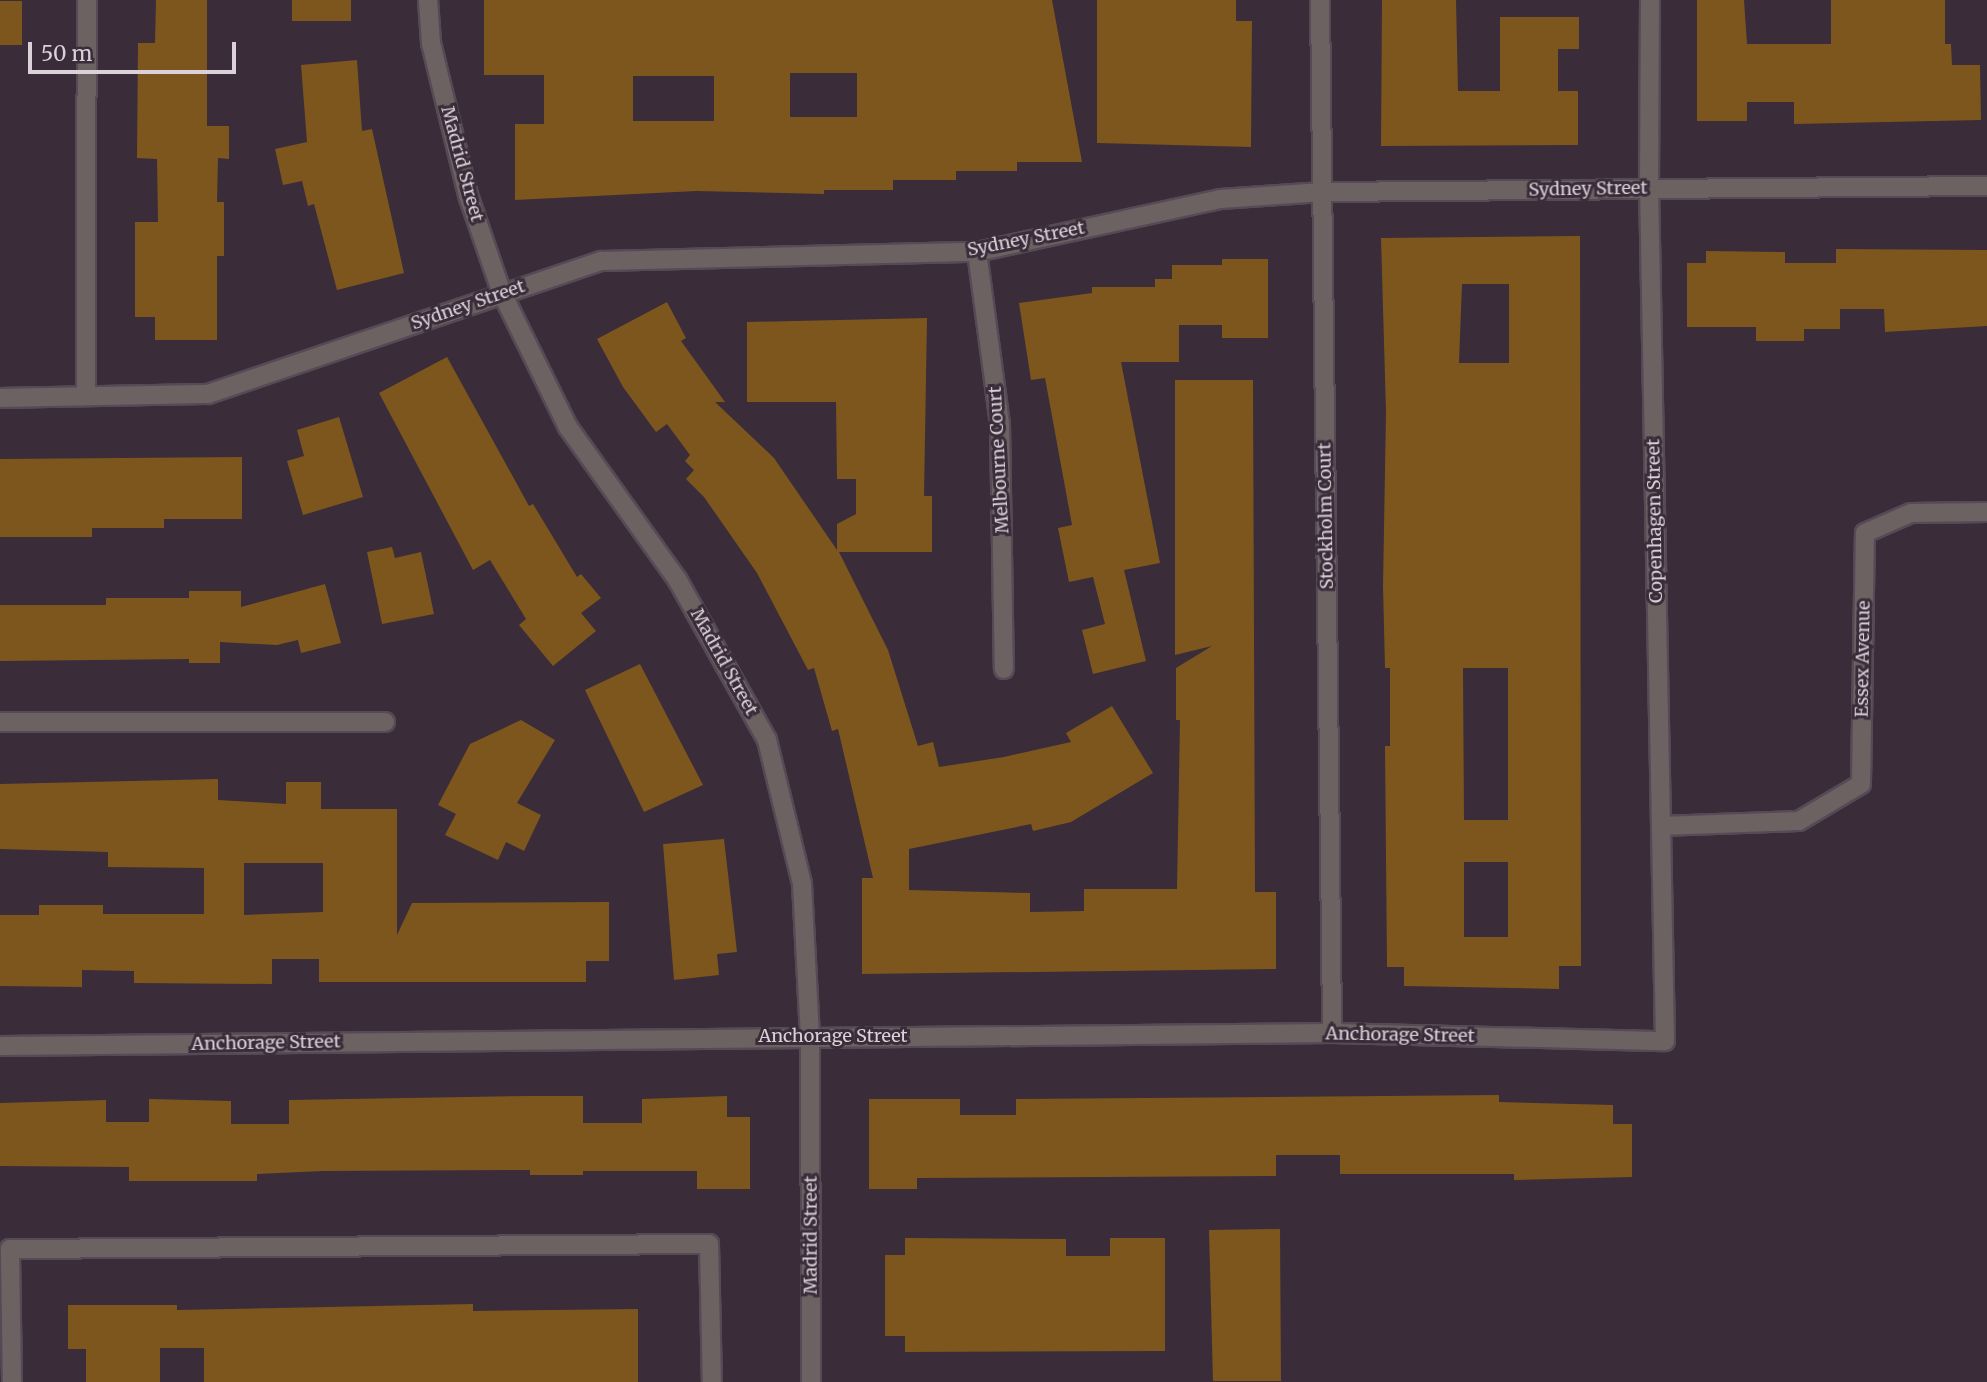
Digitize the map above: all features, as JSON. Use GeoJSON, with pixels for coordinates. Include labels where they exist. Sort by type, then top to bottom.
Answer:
{"type":"FeatureCollection","features":[{"type":"Feature","properties":{"kind":"street"},"geometry":{"type":"LineString","coordinates":[[86,395],[87,0]]}},
{"type":"Feature","properties":{"kind":"street","name":"Madrid Street"},"geometry":{"type":"LineString","coordinates":[[428,0],[431,43],[465,183],[501,291],[568,427],[677,579],[767,740],[802,884],[810,1036],[811,1382]]}},
{"type":"Feature","properties":{"kind":"street","name":"Stockholm Court"},"geometry":{"type":"LineString","coordinates":[[1320,0],[1332,1033]]}},
{"type":"Feature","properties":{"kind":"street","name":"Copenhagen Street"},"geometry":{"type":"LineString","coordinates":[[1650,0],[1648,188],[1665,1041]]}},
{"type":"Feature","properties":{"kind":"street","name":"Sydney Street"},"geometry":{"type":"LineString","coordinates":[[0,398],[208,394],[501,291],[601,261],[977,251],[1220,199],[1323,192],[1987,186]]}},
{"type":"Feature","properties":{"kind":"street","name":"Melbourne Court"},"geometry":{"type":"LineString","coordinates":[[977,251],[1000,424],[1004,669]]}},
{"type":"Feature","properties":{"kind":"street","name":"Essex Avenue"},"geometry":{"type":"LineString","coordinates":[[1661,826],[1799,821],[1861,785],[1865,533],[1911,513],[1987,512]]}},
{"type":"Feature","properties":{"kind":"street"},"geometry":{"type":"LineString","coordinates":[[0,722],[385,722]]}},
{"type":"Feature","properties":{"kind":"street","name":"Anchorage Street"},"geometry":{"type":"LineString","coordinates":[[0,1046],[1332,1033],[1665,1041]]}},
{"type":"Feature","properties":{"kind":"street"},"geometry":{"type":"LineString","coordinates":[[12,1382],[10,1249],[709,1244],[712,1382]]}},
{"type":"Feature","properties":{"kind":"building"},"geometry":{"type":"Polygon","coordinates":[[[156,0],[207,0],[207,126],[229,126],[229,159],[218,158],[217,202],[224,202],[224,256],[217,256],[217,340],[155,340],[155,317],[135,317],[135,222],[158,222],[157,159],[137,158],[138,43],[155,43],[156,0]]]}},
{"type":"Feature","properties":{"kind":"building"},"geometry":{"type":"Polygon","coordinates":[[[292,0],[351,0],[351,21],[292,21],[292,0]]]}},
{"type":"Feature","properties":{"kind":"building"},"geometry":{"type":"Polygon","coordinates":[[[484,0],[1052,0],[1082,162],[1017,162],[1017,171],[956,171],[956,180],[893,180],[893,190],[824,190],[824,194],[696,191],[515,200],[515,124],[544,124],[544,75],[484,75],[484,0]],[[790,73],[790,117],[857,117],[857,73],[790,73]],[[633,76],[633,121],[714,121],[714,76],[633,76]]]}},
{"type":"Feature","properties":{"kind":"building"},"geometry":{"type":"Polygon","coordinates":[[[1097,0],[1236,0],[1236,21],[1252,21],[1251,147],[1097,143],[1097,0]]]}},
{"type":"Feature","properties":{"kind":"building"},"geometry":{"type":"Polygon","coordinates":[[[1382,0],[1456,0],[1458,91],[1500,91],[1500,17],[1579,17],[1579,49],[1558,49],[1558,91],[1578,91],[1578,145],[1381,146],[1382,0]]]}},
{"type":"Feature","properties":{"kind":"building"},"geometry":{"type":"Polygon","coordinates":[[[1697,0],[1744,0],[1747,44],[1831,44],[1831,0],[1945,0],[1945,44],[1951,44],[1952,65],[1980,65],[1981,120],[1794,124],[1794,102],[1747,102],[1747,121],[1697,121],[1697,0]]]}},
{"type":"Feature","properties":{"kind":"building"},"geometry":{"type":"Polygon","coordinates":[[[0,1],[22,1],[22,45],[0,45],[0,1]]]}},
{"type":"Feature","properties":{"kind":"building"},"geometry":{"type":"Polygon","coordinates":[[[357,60],[362,131],[372,129],[404,273],[337,290],[314,204],[308,206],[302,181],[283,185],[275,149],[307,142],[301,65],[357,60]]]}},
{"type":"Feature","properties":{"kind":"building"},"geometry":{"type":"Polygon","coordinates":[[[1580,236],[1581,966],[1559,966],[1559,989],[1404,986],[1404,967],[1387,967],[1385,746],[1390,746],[1390,668],[1385,668],[1383,586],[1386,412],[1381,238],[1580,236]],[[1462,284],[1459,363],[1509,363],[1509,284],[1462,284]],[[1463,668],[1464,820],[1508,820],[1508,668],[1463,668]],[[1464,862],[1464,937],[1508,937],[1508,862],[1464,862]]]}},
{"type":"Feature","properties":{"kind":"building"},"geometry":{"type":"Polygon","coordinates":[[[1836,249],[1987,250],[1987,326],[1885,332],[1884,309],[1840,309],[1840,329],[1804,329],[1804,341],[1756,341],[1756,327],[1687,327],[1687,263],[1706,263],[1706,251],[1785,252],[1785,263],[1836,263],[1836,249]]]}},
{"type":"Feature","properties":{"kind":"building"},"geometry":{"type":"Polygon","coordinates":[[[1222,259],[1268,259],[1268,338],[1222,338],[1222,325],[1179,325],[1179,362],[1121,362],[1160,563],[1124,570],[1146,661],[1093,674],[1082,630],[1105,624],[1093,577],[1069,582],[1058,528],[1072,525],[1045,378],[1031,380],[1019,303],[1092,293],[1092,287],[1155,287],[1155,279],[1172,279],[1172,265],[1222,265],[1222,259]]]}},
{"type":"Feature","properties":{"kind":"building"},"geometry":{"type":"Polygon","coordinates":[[[667,302],[686,338],[681,341],[725,402],[715,402],[774,458],[837,550],[837,524],[856,514],[856,479],[837,479],[836,402],[747,402],[747,322],[927,318],[924,496],[932,496],[932,552],[839,552],[888,650],[918,746],[933,742],[939,767],[1004,757],[1071,742],[1066,733],[1112,706],[1153,773],[1071,822],[1033,831],[1031,824],[909,849],[909,890],[1030,893],[1030,912],[1084,911],[1084,889],[1177,889],[1180,720],[1176,720],[1176,668],[1212,646],[1175,655],[1175,380],[1253,380],[1255,892],[1276,892],[1276,969],[862,974],[862,878],[873,878],[838,729],[832,731],[814,668],[808,670],[757,573],[704,497],[686,479],[694,470],[685,461],[690,455],[667,424],[656,432],[623,387],[597,339],[667,302]]]}},
{"type":"Feature","properties":{"kind":"building"},"geometry":{"type":"Polygon","coordinates":[[[447,357],[529,506],[533,504],[577,577],[581,574],[601,598],[581,613],[596,631],[553,666],[519,625],[526,619],[490,560],[473,570],[379,393],[447,357]]]}},
{"type":"Feature","properties":{"kind":"building"},"geometry":{"type":"Polygon","coordinates":[[[339,417],[363,497],[303,515],[287,461],[304,456],[297,430],[339,417]]]}},
{"type":"Feature","properties":{"kind":"building"},"geometry":{"type":"Polygon","coordinates":[[[242,457],[242,519],[164,519],[164,528],[92,528],[92,537],[0,537],[0,459],[242,457]]]}},
{"type":"Feature","properties":{"kind":"building"},"geometry":{"type":"Polygon","coordinates":[[[392,547],[395,558],[421,552],[434,614],[382,624],[367,552],[392,547]]]}},
{"type":"Feature","properties":{"kind":"building"},"geometry":{"type":"Polygon","coordinates":[[[325,584],[341,643],[301,653],[298,640],[277,645],[220,642],[220,663],[189,663],[189,659],[0,661],[0,605],[106,605],[106,598],[189,598],[189,591],[241,591],[241,607],[325,584]]]}},
{"type":"Feature","properties":{"kind":"building"},"geometry":{"type":"Polygon","coordinates":[[[640,664],[703,785],[644,812],[585,690],[640,664]]]}},
{"type":"Feature","properties":{"kind":"building"},"geometry":{"type":"Polygon","coordinates":[[[521,720],[555,740],[517,803],[541,815],[524,851],[506,842],[498,860],[445,835],[456,814],[438,805],[470,744],[521,720]]]}},
{"type":"Feature","properties":{"kind":"building"},"geometry":{"type":"Polygon","coordinates":[[[218,779],[218,800],[286,804],[286,782],[321,782],[321,809],[397,809],[397,935],[412,903],[609,902],[609,961],[586,961],[586,982],[319,982],[319,959],[272,959],[272,984],[134,983],[134,971],[82,970],[82,987],[0,986],[0,915],[39,915],[39,905],[103,905],[103,914],[204,914],[204,868],[108,867],[108,852],[0,849],[0,784],[218,779]],[[244,863],[244,915],[323,912],[323,863],[244,863]]]}},
{"type":"Feature","properties":{"kind":"building"},"geometry":{"type":"Polygon","coordinates":[[[724,839],[737,952],[717,954],[719,975],[674,980],[663,844],[724,839]]]}},
{"type":"Feature","properties":{"kind":"building"},"geometry":{"type":"Polygon","coordinates":[[[1499,1095],[1499,1102],[1613,1105],[1613,1124],[1632,1124],[1632,1177],[1514,1180],[1514,1174],[1340,1174],[1340,1155],[1276,1155],[1276,1176],[917,1178],[917,1189],[869,1189],[869,1099],[960,1099],[960,1115],[1016,1115],[1016,1099],[1499,1095]]]}},
{"type":"Feature","properties":{"kind":"building"},"geometry":{"type":"Polygon","coordinates":[[[583,1096],[583,1123],[642,1123],[642,1099],[727,1096],[727,1117],[750,1117],[750,1189],[697,1189],[697,1171],[583,1171],[583,1175],[530,1175],[530,1170],[323,1171],[257,1174],[257,1181],[129,1181],[129,1167],[0,1166],[0,1103],[106,1100],[106,1122],[149,1122],[149,1099],[231,1101],[231,1124],[289,1124],[289,1100],[583,1096]]]}},
{"type":"Feature","properties":{"kind":"building"},"geometry":{"type":"Polygon","coordinates":[[[1280,1229],[1281,1381],[1213,1381],[1209,1230],[1280,1229]]]}},
{"type":"Feature","properties":{"kind":"building"},"geometry":{"type":"Polygon","coordinates":[[[905,1238],[1066,1239],[1066,1256],[1110,1256],[1110,1238],[1165,1238],[1165,1351],[905,1352],[905,1336],[885,1336],[885,1255],[905,1255],[905,1238]]]}},
{"type":"Feature","properties":{"kind":"building"},"geometry":{"type":"Polygon","coordinates":[[[473,1304],[473,1311],[638,1309],[638,1382],[204,1382],[204,1348],[160,1348],[160,1382],[86,1382],[86,1349],[68,1349],[68,1305],[177,1305],[177,1310],[473,1304]]]}}]}
